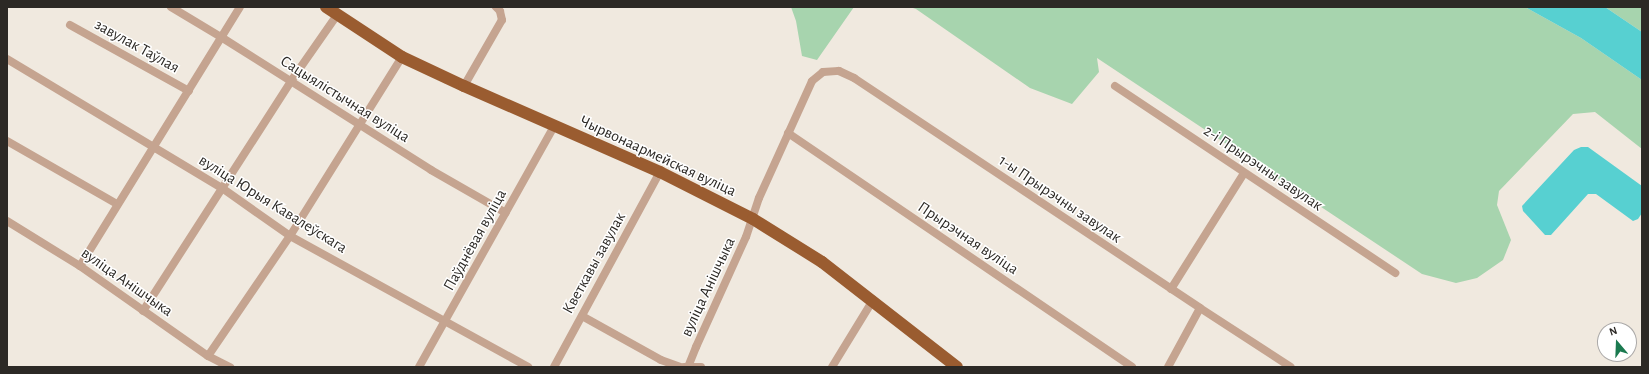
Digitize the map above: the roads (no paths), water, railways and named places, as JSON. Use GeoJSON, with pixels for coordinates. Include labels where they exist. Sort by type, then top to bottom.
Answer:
{"type":"FeatureCollection","features":[{"type":"Feature","properties":{"kind":"highway","name":"Чырвонаармейская вуліца"},"geometry":{"type":"LineString","coordinates":[[326,7],[402,57],[464,86],[660,172],[753,219],[822,262],[873,300],[957,367]]}},
{"type":"Feature","properties":{"kind":"street","name":"Сацыялістычная вуліца"},"geometry":{"type":"LineString","coordinates":[[171,7],[431,170],[506,213]]}},
{"type":"Feature","properties":{"kind":"street","name":"завулак Таўлая"},"geometry":{"type":"LineString","coordinates":[[80,266],[153,145],[189,91],[240,7]]}},
{"type":"Feature","properties":{"kind":"street"},"geometry":{"type":"LineString","coordinates":[[464,86],[502,20],[500,11],[496,7]]}},
{"type":"Feature","properties":{"kind":"street"},"geometry":{"type":"LineString","coordinates":[[143,310],[291,81],[337,15]]}},
{"type":"Feature","properties":{"kind":"street","name":"завулак Таўлая"},"geometry":{"type":"LineString","coordinates":[[70,25],[189,91]]}},
{"type":"Feature","properties":{"kind":"street"},"geometry":{"type":"LineString","coordinates":[[208,356],[290,236],[402,57]]}},
{"type":"Feature","properties":{"kind":"street","name":"вуліца Юрыя Кавалеўскага"},"geometry":{"type":"LineString","coordinates":[[7,59],[153,145],[222,188],[290,236],[528,367]]}},
{"type":"Feature","properties":{"kind":"street","name":"1-ы Прырэчны завулак"},"geometry":{"type":"LineString","coordinates":[[812,81],[823,72],[839,71],[854,78],[1291,367]]}},
{"type":"Feature","properties":{"kind":"street","name":"вуліца Анішчыка"},"geometry":{"type":"LineString","coordinates":[[687,366],[753,219],[759,198],[812,81]]}},
{"type":"Feature","properties":{"kind":"street","name":"2-і Прырэчны завулак"},"geometry":{"type":"LineString","coordinates":[[1115,86],[1395,273]]}},
{"type":"Feature","properties":{"kind":"street","name":"Паўднёвая вуліца"},"geometry":{"type":"LineString","coordinates":[[419,367],[554,126]]}},
{"type":"Feature","properties":{"kind":"street","name":"Прырэчная вуліца"},"geometry":{"type":"LineString","coordinates":[[788,133],[1132,367]]}},
{"type":"Feature","properties":{"kind":"street"},"geometry":{"type":"LineString","coordinates":[[7,141],[117,204]]}},
{"type":"Feature","properties":{"kind":"street","name":"Кветкавы завулак"},"geometry":{"type":"LineString","coordinates":[[554,367],[660,172]]}},
{"type":"Feature","properties":{"kind":"street"},"geometry":{"type":"LineString","coordinates":[[1172,289],[1244,173]]}},
{"type":"Feature","properties":{"kind":"street","name":"вуліца Анішчыка"},"geometry":{"type":"LineString","coordinates":[[7,221],[80,266],[208,356],[230,367]]}},
{"type":"Feature","properties":{"kind":"street"},"geometry":{"type":"LineString","coordinates":[[832,367],[873,300]]}},
{"type":"Feature","properties":{"kind":"street"},"geometry":{"type":"LineString","coordinates":[[1168,367],[1200,308]]}},
{"type":"Feature","properties":{"kind":"street"},"geometry":{"type":"LineString","coordinates":[[582,316],[661,360],[680,367]]}},
{"type":"Feature","properties":{"kind":"street"},"geometry":{"type":"LineString","coordinates":[[687,366],[699,366]]}},
{"type":"Feature","properties":{"kind":"water"},"geometry":{"type":"Polygon","coordinates":[[[1525,7],[1605,7],[1642,32],[1642,80],[1581,38],[1525,7]]]}},
{"type":"Feature","properties":{"kind":"water"},"geometry":{"type":"Polygon","coordinates":[[[1581,147],[1588,147],[1642,186],[1642,213],[1638,219],[1633,221],[1596,194],[1588,194],[1551,235],[1545,235],[1523,211],[1522,206],[1574,150],[1581,147]]]}}]}
